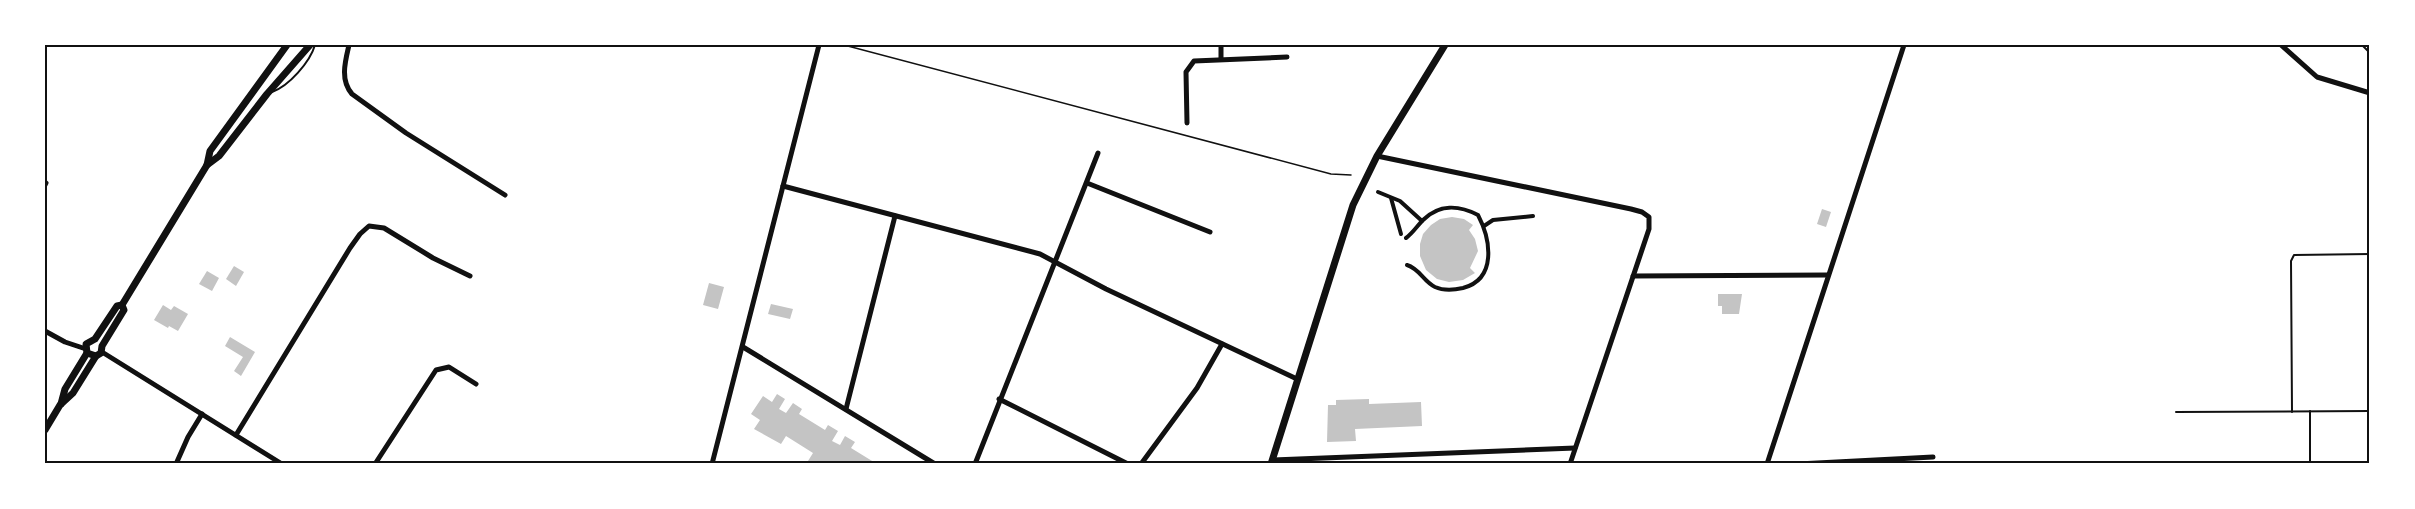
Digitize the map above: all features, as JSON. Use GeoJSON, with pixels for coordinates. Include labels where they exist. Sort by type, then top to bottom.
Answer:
{"type":"FeatureCollection","features":[{"type":"Feature","properties":{"kind":"street"},"geometry":{"type":"LineString","coordinates":[[45,430],[60,405],[65,389],[86,351],[88,342],[95,339],[117,306],[122,305],[207,165],[210,151],[287,45]]}},
{"type":"Feature","properties":{"kind":"street"},"geometry":{"type":"LineString","coordinates":[[207,165],[219,156],[267,94],[310,45]]}},
{"type":"Feature","properties":{"kind":"street"},"geometry":{"type":"LineString","coordinates":[[349,45],[345,77],[346,86],[352,94],[406,133],[505,195]]}},
{"type":"Feature","properties":{"kind":"street"},"geometry":{"type":"LineString","coordinates":[[712,464],[819,45]]}},
{"type":"Feature","properties":{"kind":"street"},"geometry":{"type":"LineString","coordinates":[[1221,45],[1221,59]]}},
{"type":"Feature","properties":{"kind":"street"},"geometry":{"type":"LineString","coordinates":[[1445,45],[1361,185],[1343,233],[1272,462],[1575,448]]}},
{"type":"Feature","properties":{"kind":"street"},"geometry":{"type":"LineString","coordinates":[[1767,464],[1904,45]]}},
{"type":"Feature","properties":{"kind":"street"},"geometry":{"type":"LineString","coordinates":[[2281,45],[2317,77],[2370,93]]}},
{"type":"Feature","properties":{"kind":"street"},"geometry":{"type":"LineString","coordinates":[[1187,123],[1187,68],[1194,61],[1287,57]]}},
{"type":"Feature","properties":{"kind":"street"},"geometry":{"type":"LineString","coordinates":[[975,464],[1098,153]]}},
{"type":"Feature","properties":{"kind":"street"},"geometry":{"type":"LineString","coordinates":[[1377,156],[1642,212],[1649,217],[1650,224],[1570,464]]}},
{"type":"Feature","properties":{"kind":"street"},"geometry":{"type":"LineString","coordinates":[[1087,183],[1210,232]]}},
{"type":"Feature","properties":{"kind":"street"},"geometry":{"type":"LineString","coordinates":[[783,186],[1040,254],[1106,289],[1297,379]]}},
{"type":"Feature","properties":{"kind":"street"},"geometry":{"type":"LineString","coordinates":[[1378,192],[1400,201],[1422,221]]}},
{"type":"Feature","properties":{"kind":"street"},"geometry":{"type":"LineString","coordinates":[[1391,197],[1401,234]]}},
{"type":"Feature","properties":{"kind":"street"},"geometry":{"type":"LineString","coordinates":[[1406,238],[1422,221],[1440,209],[1459,207],[1478,215],[1484,226],[1488,256],[1487,267],[1478,281],[1460,289],[1445,290],[1435,287],[1415,267],[1407,265]]}},
{"type":"Feature","properties":{"kind":"street"},"geometry":{"type":"LineString","coordinates":[[846,409],[895,216]]}},
{"type":"Feature","properties":{"kind":"street"},"geometry":{"type":"LineString","coordinates":[[1484,226],[1493,220],[1533,216]]}},
{"type":"Feature","properties":{"kind":"street"},"geometry":{"type":"LineString","coordinates":[[236,435],[350,248],[369,226],[384,228],[433,258],[470,276]]}},
{"type":"Feature","properties":{"kind":"street"},"geometry":{"type":"LineString","coordinates":[[1633,276],[1828,275]]}},
{"type":"Feature","properties":{"kind":"street"},"geometry":{"type":"LineString","coordinates":[[60,405],[73,393],[100,351],[124,310],[122,305]]}},
{"type":"Feature","properties":{"kind":"street"},"geometry":{"type":"LineString","coordinates":[[45,331],[86,351],[100,351],[282,464]]}},
{"type":"Feature","properties":{"kind":"street"},"geometry":{"type":"LineString","coordinates":[[95,339],[100,351]]}},
{"type":"Feature","properties":{"kind":"street"},"geometry":{"type":"LineString","coordinates":[[1141,464],[1197,388],[1222,344]]}},
{"type":"Feature","properties":{"kind":"street"},"geometry":{"type":"LineString","coordinates":[[742,347],[935,464]]}},
{"type":"Feature","properties":{"kind":"street"},"geometry":{"type":"LineString","coordinates":[[375,464],[436,370],[449,367],[476,384]]}},
{"type":"Feature","properties":{"kind":"street"},"geometry":{"type":"LineString","coordinates":[[999,399],[1128,464]]}},
{"type":"Feature","properties":{"kind":"street"},"geometry":{"type":"LineString","coordinates":[[176,464],[188,436],[202,414]]}},
{"type":"Feature","properties":{"kind":"street"},"geometry":{"type":"LineString","coordinates":[[1383,464],[1386,456]]}},
{"type":"Feature","properties":{"kind":"street"},"geometry":{"type":"LineString","coordinates":[[1798,464],[1933,457]]}},
{"type":"Feature","properties":{"kind":"lane"},"geometry":{"type":"LineString","coordinates":[[267,94],[281,89],[312,55],[315,45]]}},
{"type":"Feature","properties":{"kind":"lane"},"geometry":{"type":"LineString","coordinates":[[2362,45],[2370,53]]}},
{"type":"Feature","properties":{"kind":"lane"},"geometry":{"type":"LineString","coordinates":[[2292,412],[2291,261],[2294,255],[2370,254]]}},
{"type":"Feature","properties":{"kind":"lane"},"geometry":{"type":"LineString","coordinates":[[2310,411],[2310,464]]}},
{"type":"Feature","properties":{"kind":"lane"},"geometry":{"type":"LineString","coordinates":[[2176,412],[2370,411]]}},
{"type":"Feature","properties":{"kind":"path"},"geometry":{"type":"LineString","coordinates":[[844,45],[1331,174],[1351,175]]}},
{"type":"Feature","properties":{"kind":"building"},"geometry":{"type":"Polygon","coordinates":[[[1822,209],[1831,212],[1826,227],[1817,224],[1822,209]]]}},
{"type":"Feature","properties":{"kind":"building"},"geometry":{"type":"Polygon","coordinates":[[[1452,217],[1464,219],[1473,225],[1469,230],[1475,239],[1478,251],[1470,268],[1475,273],[1463,280],[1449,282],[1437,279],[1426,270],[1420,256],[1420,244],[1423,234],[1431,225],[1440,219],[1452,217]]]}},
{"type":"Feature","properties":{"kind":"building"},"geometry":{"type":"Polygon","coordinates":[[[234,266],[244,272],[236,286],[226,279],[234,266]]]}},
{"type":"Feature","properties":{"kind":"building"},"geometry":{"type":"Polygon","coordinates":[[[207,271],[219,278],[212,291],[199,284],[207,271]]]}},
{"type":"Feature","properties":{"kind":"building"},"geometry":{"type":"Polygon","coordinates":[[[709,283],[724,287],[718,309],[703,305],[709,283]]]}},
{"type":"Feature","properties":{"kind":"building"},"geometry":{"type":"Polygon","coordinates":[[[1718,294],[1742,294],[1739,314],[1722,314],[1722,306],[1718,306],[1718,294]]]}},
{"type":"Feature","properties":{"kind":"building"},"geometry":{"type":"Polygon","coordinates":[[[771,304],[793,309],[790,319],[768,314],[771,304]]]}},
{"type":"Feature","properties":{"kind":"building"},"geometry":{"type":"Polygon","coordinates":[[[163,305],[171,310],[174,306],[188,314],[178,331],[154,320],[163,305]]]}},
{"type":"Feature","properties":{"kind":"building"},"geometry":{"type":"Polygon","coordinates":[[[230,337],[255,352],[241,376],[234,371],[243,357],[225,346],[230,337]]]}},
{"type":"Feature","properties":{"kind":"building"},"geometry":{"type":"Polygon","coordinates":[[[777,394],[785,399],[779,409],[786,413],[793,403],[802,409],[799,414],[825,430],[828,425],[838,431],[832,441],[840,445],[845,436],[855,442],[851,448],[877,464],[814,464],[808,461],[813,453],[786,436],[781,444],[754,429],[760,420],[751,414],[763,396],[772,402],[777,394]]]}},
{"type":"Feature","properties":{"kind":"building"},"geometry":{"type":"Polygon","coordinates":[[[1369,399],[1369,404],[1421,402],[1422,426],[1355,429],[1356,441],[1327,442],[1328,405],[1336,405],[1336,400],[1369,399]]]}}]}
